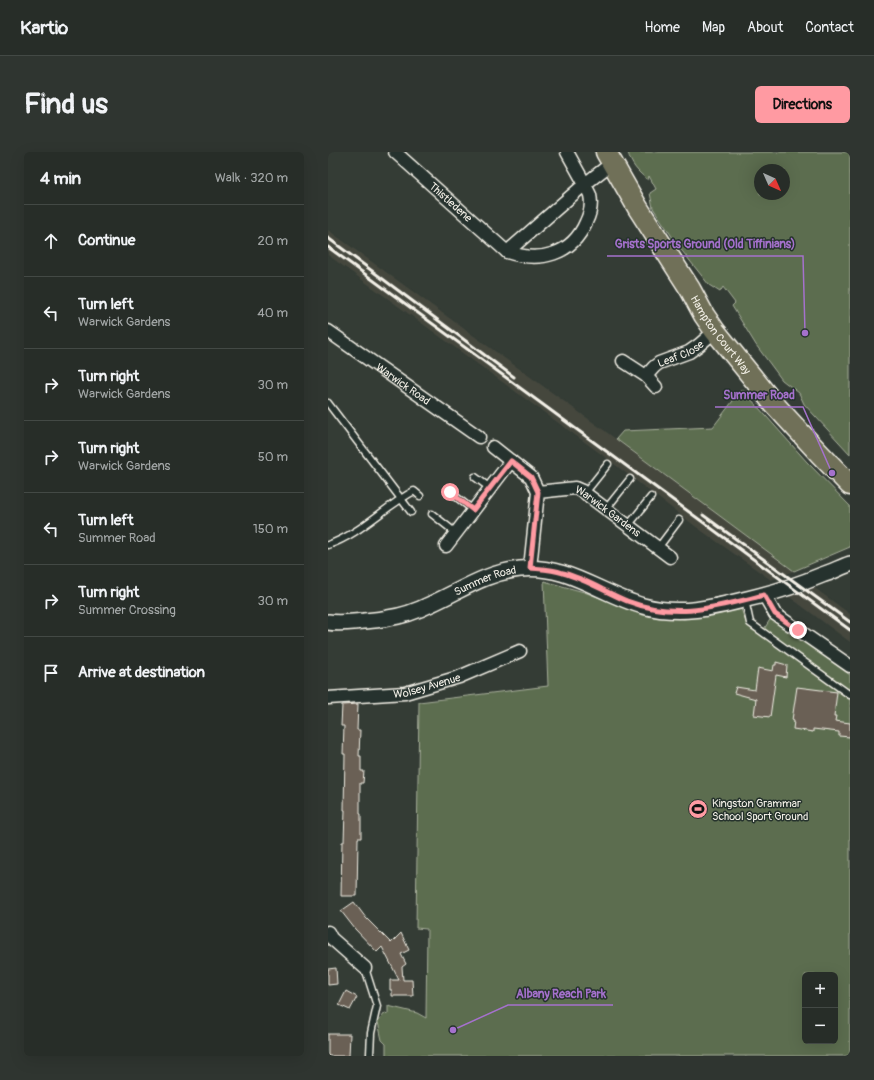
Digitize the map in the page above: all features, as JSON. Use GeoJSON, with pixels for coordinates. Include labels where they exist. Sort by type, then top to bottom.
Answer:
{"type":"FeatureCollection","features":[{"type":"Feature","properties":{"kind":"highway","name":"Hampton Court Way"},"geometry":{"type":"LineString","coordinates":[[609,158],[690,289],[704,316],[715,331],[774,404],[850,485]]}},
{"type":"Feature","properties":{"kind":"highway","name":"Hampton Court Way"},"geometry":{"type":"LineString","coordinates":[[690,289],[710,309],[760,373],[799,416],[850,467]]}},
{"type":"Feature","properties":{"kind":"street","name":"Thistledene"},"geometry":{"type":"LineString","coordinates":[[395,152],[507,252],[519,256],[536,257],[552,255],[575,241],[584,228],[588,218],[591,207],[590,196],[567,152]]}},
{"type":"Feature","properties":{"kind":"street"},"geometry":{"type":"LineString","coordinates":[[507,252],[585,184],[609,158]]}},
{"type":"Feature","properties":{"kind":"street","name":"Warwick Road"},"geometry":{"type":"LineString","coordinates":[[328,331],[479,437]]}},
{"type":"Feature","properties":{"kind":"street","name":"Leaf Close"},"geometry":{"type":"LineString","coordinates":[[646,376],[659,363],[689,352],[715,331]]}},
{"type":"Feature","properties":{"kind":"street","name":"Leaf Close"},"geometry":{"type":"LineString","coordinates":[[623,361],[646,376],[656,387]]}},
{"type":"Feature","properties":{"kind":"street"},"geometry":{"type":"LineString","coordinates":[[492,447],[531,477],[538,492],[530,568]]}},
{"type":"Feature","properties":{"kind":"street"},"geometry":{"type":"LineString","coordinates":[[446,546],[511,461]]}},
{"type":"Feature","properties":{"kind":"street","name":"Warwick Gardens"},"geometry":{"type":"LineString","coordinates":[[538,492],[575,488],[582,491],[670,557]]}},
{"type":"Feature","properties":{"kind":"street","name":"Summer Road"},"geometry":{"type":"LineString","coordinates":[[328,622],[338,624],[387,619],[410,613],[449,596],[484,578],[501,572],[530,568],[561,572],[581,579],[627,601],[645,606],[677,611],[691,611],[717,607],[764,595],[849,567]]}},
{"type":"Feature","properties":{"kind":"street"},"geometry":{"type":"LineString","coordinates":[[764,595],[775,614],[850,666]]}},
{"type":"Feature","properties":{"kind":"street","name":"Wolsey Avenue"},"geometry":{"type":"LineString","coordinates":[[328,698],[405,693],[459,677],[520,651]]}},
{"type":"Feature","properties":{"kind":"street"},"geometry":{"type":"LineString","coordinates":[[328,932],[331,938],[365,968]]}},
{"type":"Feature","properties":{"kind":"lane"},"geometry":{"type":"LineString","coordinates":[[328,403],[411,512]]}},
{"type":"Feature","properties":{"kind":"lane"},"geometry":{"type":"LineString","coordinates":[[585,493],[608,464]]}},
{"type":"Feature","properties":{"kind":"lane"},"geometry":{"type":"LineString","coordinates":[[475,477],[490,488]]}},
{"type":"Feature","properties":{"kind":"lane"},"geometry":{"type":"LineString","coordinates":[[606,509],[630,480]]}},
{"type":"Feature","properties":{"kind":"lane"},"geometry":{"type":"LineString","coordinates":[[328,544],[344,539],[401,498],[414,491],[420,496]]}},
{"type":"Feature","properties":{"kind":"lane"},"geometry":{"type":"LineString","coordinates":[[450,492],[473,510]]}},
{"type":"Feature","properties":{"kind":"lane"},"geometry":{"type":"LineString","coordinates":[[628,526],[652,497]]}},
{"type":"Feature","properties":{"kind":"lane"},"geometry":{"type":"LineString","coordinates":[[432,514],[456,533]]}},
{"type":"Feature","properties":{"kind":"lane"},"geometry":{"type":"LineString","coordinates":[[658,548],[679,520]]}},
{"type":"Feature","properties":{"kind":"lane"},"geometry":{"type":"LineString","coordinates":[[744,600],[750,623],[850,695]]}},
{"type":"Feature","properties":{"kind":"lane"},"geometry":{"type":"LineString","coordinates":[[365,968],[377,1006],[371,1033],[370,1054]]}},
{"type":"Feature","properties":{"kind":"shaded area"},"geometry":{"type":"Polygon","coordinates":[[[328,230],[616,439],[794,571],[771,580],[699,529],[601,454],[328,255],[328,230]]]}},
{"type":"Feature","properties":{"kind":"shaded area"},"geometry":{"type":"Polygon","coordinates":[[[812,586],[850,614],[850,642],[787,595],[812,586]]]}},
{"type":"Feature","properties":{"kind":"green space"},"geometry":{"type":"Polygon","coordinates":[[[628,152],[850,152],[850,454],[804,404],[799,393],[782,380],[756,345],[732,306],[735,303],[723,287],[720,292],[709,285],[679,247],[653,208],[650,193],[656,189],[649,176],[648,180],[635,168],[628,152]]]}},
{"type":"Feature","properties":{"kind":"green space"},"geometry":{"type":"Polygon","coordinates":[[[742,389],[807,462],[850,506],[850,547],[794,571],[616,439],[623,431],[713,427],[742,389]]]}},
{"type":"Feature","properties":{"kind":"green space","name":"Kingston Grammar School Sport Ground"},"geometry":{"type":"Polygon","coordinates":[[[544,581],[584,592],[638,612],[684,619],[741,609],[746,622],[761,634],[771,618],[850,675],[850,1056],[386,1056],[386,1044],[382,1040],[378,1022],[385,1013],[388,1014],[388,1006],[417,1013],[426,1018],[427,929],[416,928],[419,702],[548,686],[544,581]]]}},
{"type":"Feature","properties":{"kind":"building"},"geometry":{"type":"Polygon","coordinates":[[[776,662],[787,665],[786,677],[776,675],[770,717],[754,715],[756,699],[734,693],[736,687],[755,690],[758,668],[773,671],[776,662]]]}},
{"type":"Feature","properties":{"kind":"building"},"geometry":{"type":"Polygon","coordinates":[[[797,687],[837,692],[834,716],[836,716],[835,721],[850,723],[850,737],[839,736],[839,732],[813,729],[813,732],[793,729],[794,721],[792,720],[797,687]]]}},
{"type":"Feature","properties":{"kind":"building"},"geometry":{"type":"Polygon","coordinates":[[[358,704],[357,730],[360,730],[359,756],[361,756],[361,771],[364,771],[363,783],[360,783],[361,838],[358,838],[357,896],[341,896],[342,842],[344,842],[345,810],[345,754],[343,754],[344,726],[341,726],[342,705],[358,704]]]}},
{"type":"Feature","properties":{"kind":"building"},"geometry":{"type":"Polygon","coordinates":[[[354,902],[366,918],[391,943],[401,933],[409,950],[401,954],[406,964],[402,967],[403,980],[412,980],[413,996],[392,996],[392,990],[390,990],[390,980],[399,980],[382,947],[377,952],[355,929],[341,911],[354,902]]]}},
{"type":"Feature","properties":{"kind":"building"},"geometry":{"type":"Polygon","coordinates":[[[336,968],[337,984],[328,985],[328,969],[336,968]]]}},
{"type":"Feature","properties":{"kind":"building"},"geometry":{"type":"Polygon","coordinates":[[[346,991],[357,997],[350,1010],[339,1005],[346,991]]]}},
{"type":"Feature","properties":{"kind":"building"},"geometry":{"type":"Polygon","coordinates":[[[328,1034],[350,1034],[349,1056],[328,1056],[328,1034]]]}},
{"type":"Feature","properties":{"kind":"railway"},"geometry":{"type":"LineString","coordinates":[[328,238],[514,377]]}},
{"type":"Feature","properties":{"kind":"railway"},"geometry":{"type":"LineString","coordinates":[[328,247],[850,630]]}},
{"type":"Feature","properties":{"kind":"railway"},"geometry":{"type":"LineString","coordinates":[[703,515],[850,622]]}},
{"type":"Feature","properties":{"kind":"place","name":"Grists Sports Ground (Old Tiffinians)"},"geometry":{"type":"Point","coordinates":[805,333]}},
{"type":"Feature","properties":{"kind":"place","name":"Summer Road"},"geometry":{"type":"Point","coordinates":[832,473]}},
{"type":"Feature","properties":{"kind":"place","name":"Kingston Grammar School Sport Ground"},"geometry":{"type":"Point","coordinates":[698,809]}},
{"type":"Feature","properties":{"kind":"place","name":"Albany Reach Park"},"geometry":{"type":"Point","coordinates":[453,1030]}},
{"type":"Feature","properties":{"kind":"route"},"geometry":{"type":"LineString","coordinates":[[450,492],[473,510],[511,461],[531,477],[538,492],[530,568],[561,572],[581,579],[627,601],[659,609],[691,611],[717,607],[764,595],[775,614],[798,630]]}}]}
